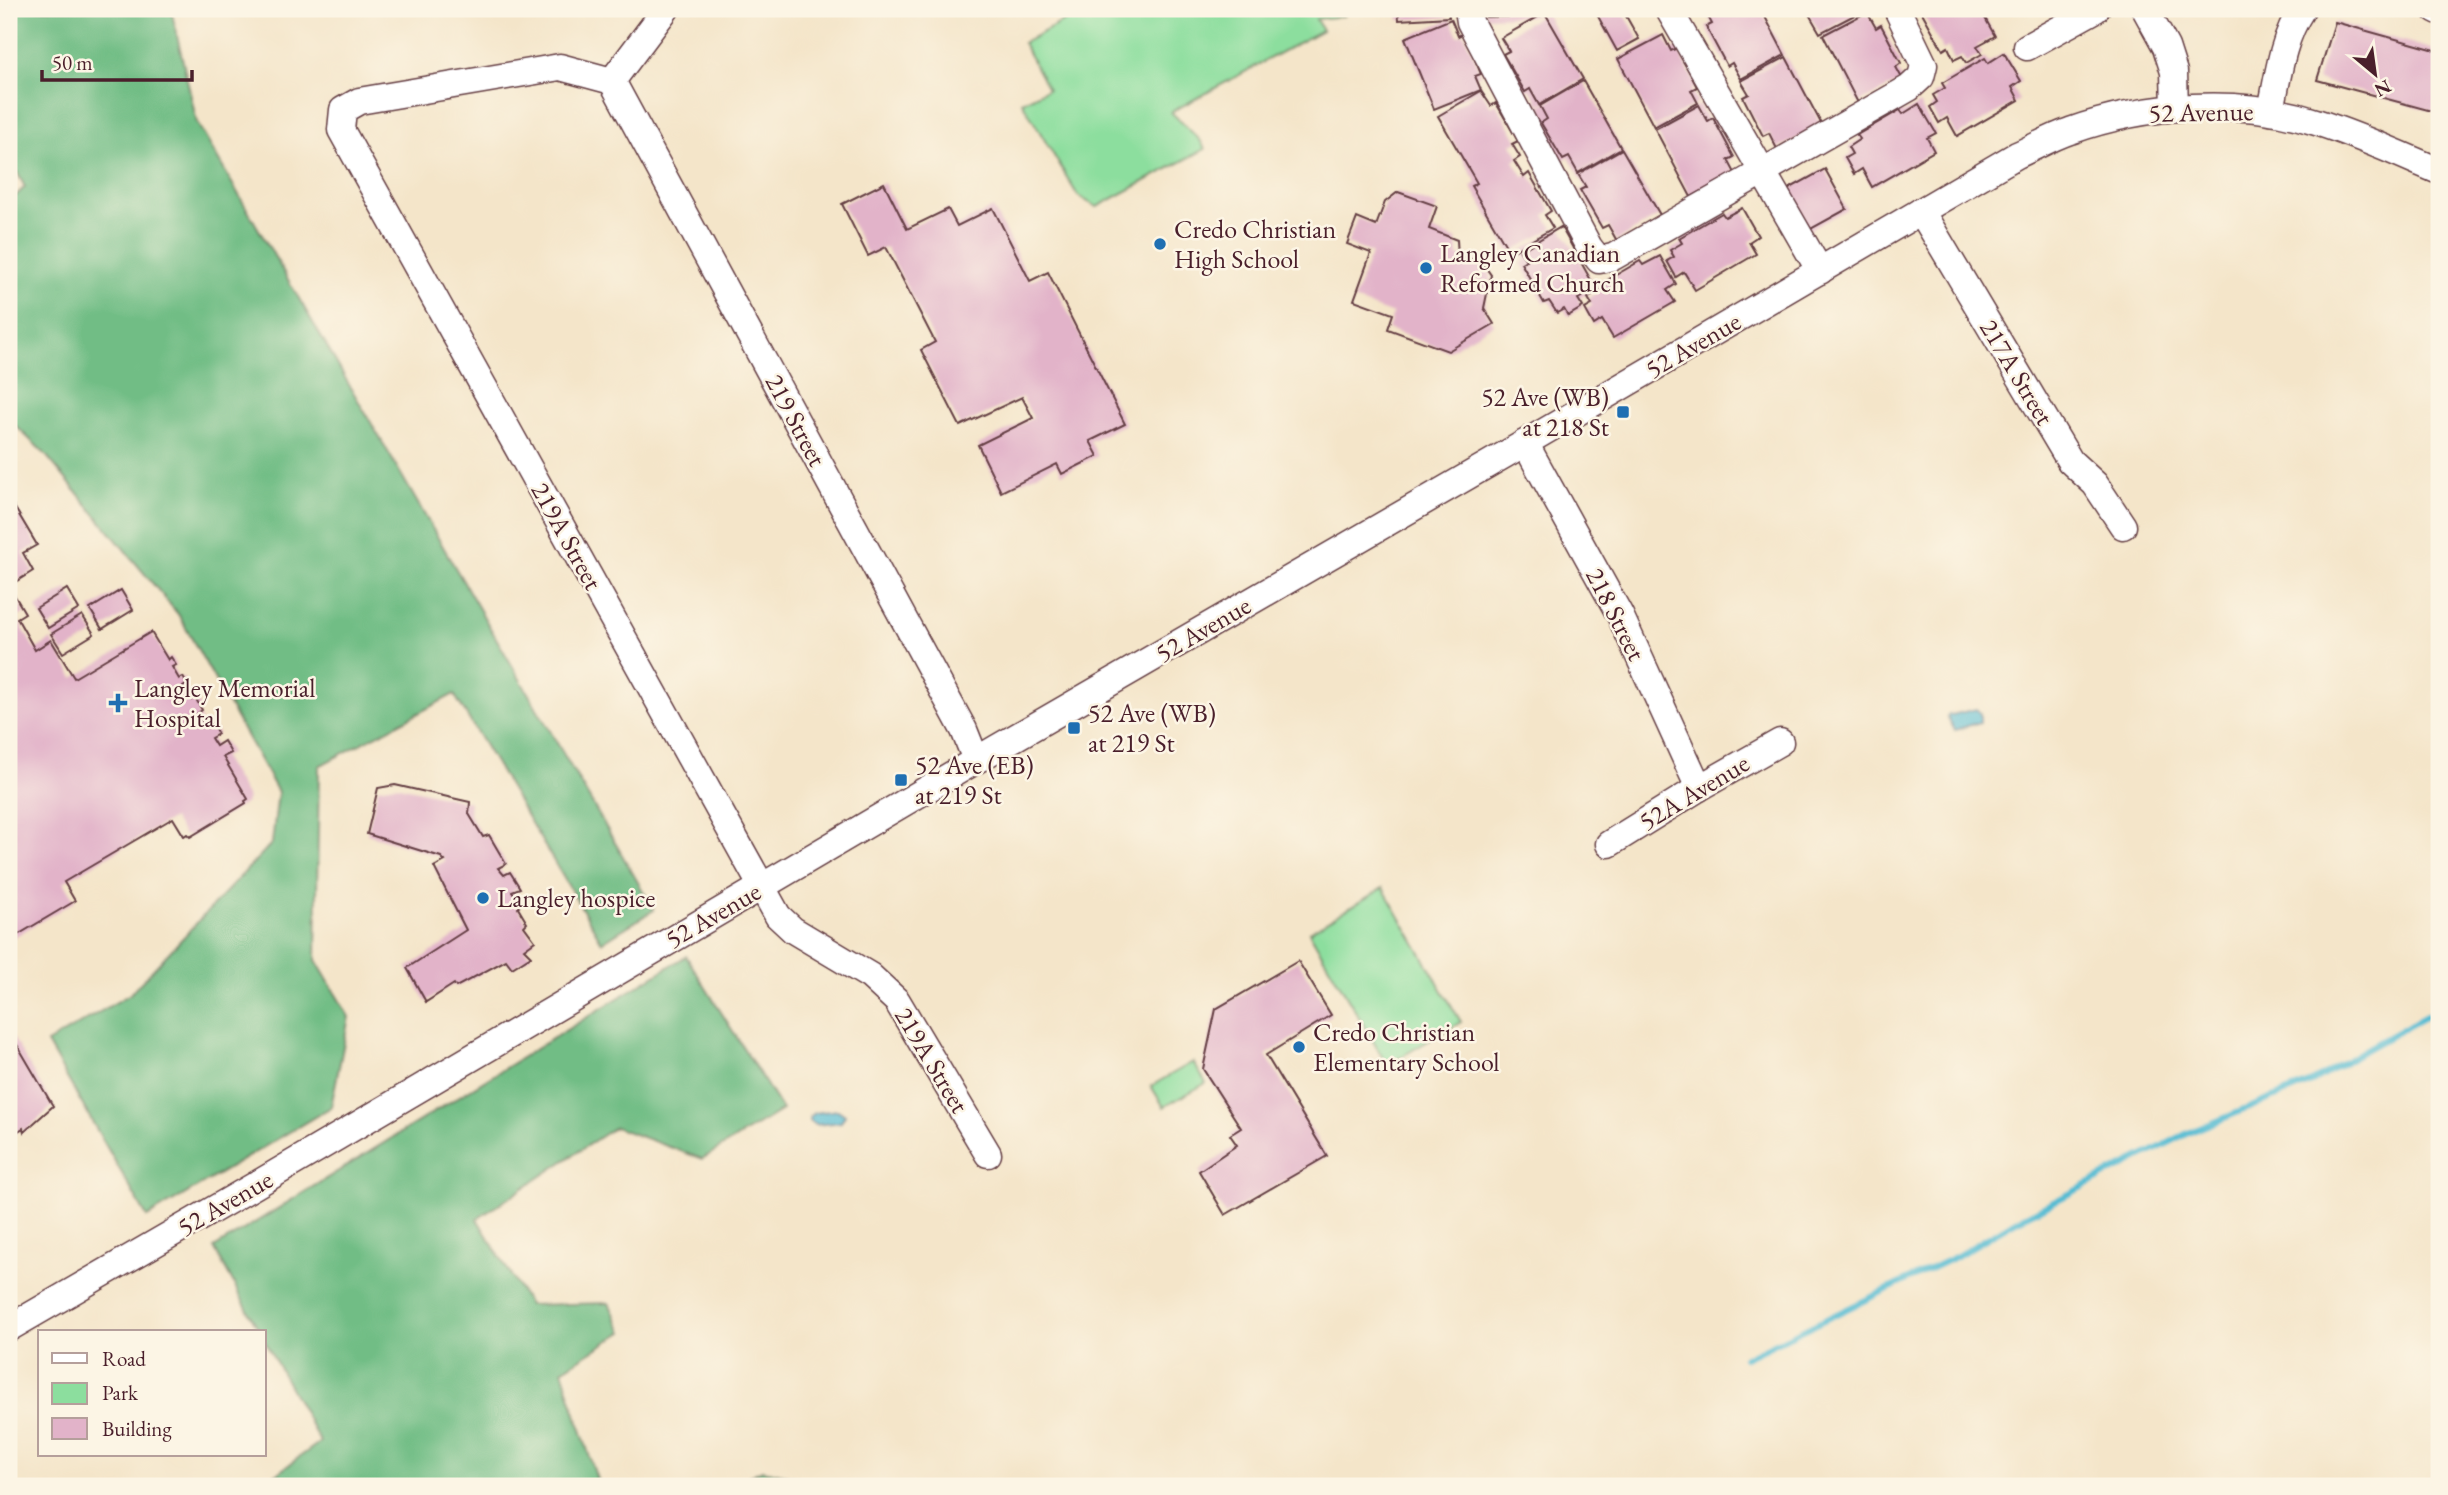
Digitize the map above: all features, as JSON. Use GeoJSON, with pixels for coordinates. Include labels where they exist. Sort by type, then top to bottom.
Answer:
{"type":"FeatureCollection","features":[{"type":"Feature","properties":{"kind":"street"},"geometry":{"type":"LineString","coordinates":[[612,81],[666,9]]}},
{"type":"Feature","properties":{"kind":"street"},"geometry":{"type":"LineString","coordinates":[[1468,9],[1470,22],[1482,47],[1589,247],[1600,260],[1613,257],[1909,88],[1921,77],[1924,65],[1897,9]]}},
{"type":"Feature","properties":{"kind":"street"},"geometry":{"type":"LineString","coordinates":[[2027,47],[2096,9]]}},
{"type":"Feature","properties":{"kind":"street"},"geometry":{"type":"LineString","coordinates":[[2145,9],[2166,47],[2174,72],[2175,108]]}},
{"type":"Feature","properties":{"kind":"street"},"geometry":{"type":"LineString","coordinates":[[2271,111],[2281,60],[2293,22],[2302,9]]}},
{"type":"Feature","properties":{"kind":"street"},"geometry":{"type":"LineString","coordinates":[[1669,10],[1819,271]]}},
{"type":"Feature","properties":{"kind":"street","name":"219A Street"},"geometry":{"type":"LineString","coordinates":[[612,81],[560,67],[359,101],[343,110],[341,130],[778,916],[793,930],[870,976],[897,1001],[988,1154]]}},
{"type":"Feature","properties":{"kind":"street","name":"219 Street"},"geometry":{"type":"LineString","coordinates":[[612,81],[964,730],[976,760]]}},
{"type":"Feature","properties":{"kind":"street","name":"52 Avenue"},"geometry":{"type":"LineString","coordinates":[[9,1328],[976,760],[2017,155],[2070,131],[2133,113],[2200,106],[2271,111],[2315,121],[2439,171]]}},
{"type":"Feature","properties":{"kind":"street","name":"217A Street"},"geometry":{"type":"LineString","coordinates":[[1921,211],[2070,461],[2095,484],[2123,526]]}},
{"type":"Feature","properties":{"kind":"street","name":"218 Street"},"geometry":{"type":"LineString","coordinates":[[1525,443],[1619,615],[1699,788]]}},
{"type":"Feature","properties":{"kind":"street","name":"52A Avenue"},"geometry":{"type":"LineString","coordinates":[[1609,844],[1780,742]]}},
{"type":"Feature","properties":{"kind":"green space"},"geometry":{"type":"Polygon","coordinates":[[[9,9],[171,9],[197,123],[654,910],[602,942],[454,694],[319,766],[316,960],[349,1017],[331,1107],[147,1217],[47,1043],[130,994],[272,843],[278,792],[178,614],[46,455],[9,421],[9,202],[25,187],[9,157],[9,9]]]}},
{"type":"Feature","properties":{"kind":"green space"},"geometry":{"type":"Polygon","coordinates":[[[1086,9],[1340,9],[1344,16],[1316,19],[1322,30],[1171,112],[1200,140],[1205,149],[1097,207],[1078,196],[1022,102],[1048,89],[1023,43],[1086,9]]]}},
{"type":"Feature","properties":{"kind":"green space"},"geometry":{"type":"Polygon","coordinates":[[[1383,888],[1461,1022],[1387,1065],[1309,932],[1383,888]]]}},
{"type":"Feature","properties":{"kind":"green space"},"geometry":{"type":"Polygon","coordinates":[[[686,956],[782,1110],[702,1159],[615,1127],[477,1219],[529,1305],[609,1303],[623,1332],[562,1370],[599,1486],[260,1486],[320,1442],[266,1344],[266,1330],[259,1330],[214,1248],[686,956]]]}},
{"type":"Feature","properties":{"kind":"green space"},"geometry":{"type":"Polygon","coordinates":[[[1193,1062],[1206,1083],[1164,1107],[1151,1086],[1193,1062]]]}},
{"type":"Feature","properties":{"kind":"green space"},"geometry":{"type":"Polygon","coordinates":[[[762,1470],[798,1478],[801,1486],[730,1486],[762,1470]]]}},
{"type":"Feature","properties":{"kind":"water"},"geometry":{"type":"Polygon","coordinates":[[[1976,709],[1980,713],[1980,722],[1955,730],[1947,717],[1949,714],[1976,709]]]}},
{"type":"Feature","properties":{"kind":"water"},"geometry":{"type":"Polygon","coordinates":[[[838,1110],[845,1115],[841,1122],[815,1125],[810,1121],[810,1117],[815,1113],[838,1110]]]}},
{"type":"Feature","properties":{"kind":"building"},"geometry":{"type":"Polygon","coordinates":[[[1398,9],[1448,9],[1449,17],[1399,20],[1398,9]]]}},
{"type":"Feature","properties":{"kind":"building"},"geometry":{"type":"Polygon","coordinates":[[[1485,9],[1536,9],[1536,16],[1486,17],[1485,9]]]}},
{"type":"Feature","properties":{"kind":"building"},"geometry":{"type":"Polygon","coordinates":[[[1594,9],[1622,9],[1639,39],[1617,51],[1594,9]]]}},
{"type":"Feature","properties":{"kind":"building"},"geometry":{"type":"Polygon","coordinates":[[[1761,9],[1785,55],[1741,79],[1732,63],[1727,66],[1706,27],[1712,24],[1705,11],[1761,9]]]}},
{"type":"Feature","properties":{"kind":"building"},"geometry":{"type":"Polygon","coordinates":[[[1806,9],[1866,9],[1820,33],[1806,9]]]}},
{"type":"Feature","properties":{"kind":"building"},"geometry":{"type":"Polygon","coordinates":[[[1920,9],[1980,9],[1995,36],[1977,46],[1982,54],[1966,63],[1962,56],[1954,60],[1948,47],[1943,50],[1920,9]]]}},
{"type":"Feature","properties":{"kind":"building"},"geometry":{"type":"Polygon","coordinates":[[[1867,12],[1876,28],[1881,25],[1901,63],[1896,67],[1903,80],[1858,103],[1823,35],[1867,12]]]}},
{"type":"Feature","properties":{"kind":"building"},"geometry":{"type":"Polygon","coordinates":[[[1545,13],[1583,79],[1539,105],[1530,89],[1525,92],[1503,54],[1509,51],[1501,38],[1545,13]]]}},
{"type":"Feature","properties":{"kind":"building"},"geometry":{"type":"Polygon","coordinates":[[[1451,19],[1458,36],[1464,33],[1481,74],[1475,76],[1481,90],[1434,109],[1405,38],[1451,19]]]}},
{"type":"Feature","properties":{"kind":"building"},"geometry":{"type":"Polygon","coordinates":[[[2335,22],[2439,51],[2439,113],[2317,80],[2335,22]]]}},
{"type":"Feature","properties":{"kind":"building"},"geometry":{"type":"Polygon","coordinates":[[[1663,35],[1671,51],[1677,48],[1697,87],[1691,90],[1698,103],[1654,127],[1618,59],[1663,35]]]}},
{"type":"Feature","properties":{"kind":"building"},"geometry":{"type":"Polygon","coordinates":[[[2004,53],[2021,81],[2012,87],[2019,100],[1957,136],[1947,118],[1939,123],[1930,107],[1937,102],[1933,95],[1945,88],[1942,83],[1985,58],[1988,63],[2004,53]]]}},
{"type":"Feature","properties":{"kind":"building"},"geometry":{"type":"Polygon","coordinates":[[[1786,57],[1822,125],[1777,149],[1769,133],[1763,136],[1743,97],[1749,94],[1741,81],[1786,57]]]}},
{"type":"Feature","properties":{"kind":"building"},"geometry":{"type":"Polygon","coordinates":[[[1583,81],[1621,148],[1578,173],[1569,157],[1563,160],[1541,123],[1547,119],[1540,106],[1583,81]]]}},
{"type":"Feature","properties":{"kind":"building"},"geometry":{"type":"Polygon","coordinates":[[[1481,91],[1491,106],[1496,103],[1518,141],[1512,144],[1520,157],[1514,161],[1524,177],[1529,173],[1551,211],[1545,215],[1553,228],[1510,253],[1471,186],[1477,183],[1438,116],[1481,91]]]}},
{"type":"Feature","properties":{"kind":"building"},"geometry":{"type":"Polygon","coordinates":[[[1919,104],[1936,133],[1927,138],[1934,151],[1872,187],[1862,169],[1854,174],[1845,158],[1852,154],[1848,147],[1860,139],[1857,135],[1900,110],[1903,114],[1919,104]]]}},
{"type":"Feature","properties":{"kind":"building"},"geometry":{"type":"Polygon","coordinates":[[[1699,105],[1708,121],[1713,118],[1734,157],[1728,160],[1735,173],[1691,197],[1655,129],[1699,105]]]}},
{"type":"Feature","properties":{"kind":"building"},"geometry":{"type":"Polygon","coordinates":[[[1622,149],[1660,215],[1617,241],[1608,225],[1602,228],[1580,190],[1586,187],[1578,174],[1622,149]]]}},
{"type":"Feature","properties":{"kind":"building"},"geometry":{"type":"Polygon","coordinates":[[[1825,169],[1847,209],[1809,230],[1787,190],[1825,169]]]}},
{"type":"Feature","properties":{"kind":"building"},"geometry":{"type":"Polygon","coordinates":[[[884,183],[907,229],[948,209],[957,226],[993,208],[1030,281],[1048,272],[1125,424],[1090,441],[1098,456],[1062,474],[1057,464],[1001,492],[978,445],[1033,418],[1022,397],[960,426],[921,350],[935,342],[886,247],[868,256],[842,204],[884,183]]]}},
{"type":"Feature","properties":{"kind":"building","name":"Langley Canadian Reformed Church"},"geometry":{"type":"Polygon","coordinates":[[[1398,192],[1437,206],[1429,229],[1457,240],[1458,256],[1481,261],[1491,275],[1484,308],[1494,324],[1448,351],[1388,329],[1393,314],[1354,300],[1371,253],[1347,244],[1357,218],[1376,226],[1385,202],[1398,192]]]}},
{"type":"Feature","properties":{"kind":"building"},"geometry":{"type":"Polygon","coordinates":[[[1742,208],[1758,236],[1749,242],[1756,254],[1695,290],[1684,272],[1676,277],[1667,261],[1674,257],[1670,250],[1682,243],[1679,238],[1722,213],[1725,217],[1742,208]]]}},
{"type":"Feature","properties":{"kind":"building"},"geometry":{"type":"Polygon","coordinates":[[[1561,227],[1596,289],[1578,299],[1583,307],[1568,316],[1564,309],[1557,313],[1549,301],[1544,303],[1521,263],[1526,260],[1520,251],[1561,227]]]}},
{"type":"Feature","properties":{"kind":"building"},"geometry":{"type":"Polygon","coordinates":[[[1660,256],[1676,284],[1667,290],[1675,302],[1613,338],[1602,320],[1594,325],[1585,309],[1592,305],[1588,298],[1600,291],[1597,286],[1640,261],[1643,265],[1660,256]]]}},
{"type":"Feature","properties":{"kind":"building"},"geometry":{"type":"Polygon","coordinates":[[[9,498],[37,545],[23,553],[33,571],[9,586],[9,498]]]}},
{"type":"Feature","properties":{"kind":"building"},"geometry":{"type":"Polygon","coordinates":[[[9,586],[25,613],[17,618],[35,650],[51,640],[74,678],[151,632],[168,660],[171,657],[176,665],[172,667],[179,679],[183,677],[187,684],[183,687],[191,700],[195,697],[202,710],[197,714],[205,727],[212,723],[218,734],[211,738],[216,746],[224,741],[231,753],[223,757],[248,799],[246,803],[190,837],[187,834],[184,836],[173,818],[64,882],[75,901],[9,940],[9,586]]]}},
{"type":"Feature","properties":{"kind":"building"},"geometry":{"type":"Polygon","coordinates":[[[67,589],[79,609],[48,628],[36,608],[67,589]]]}},
{"type":"Feature","properties":{"kind":"building"},"geometry":{"type":"Polygon","coordinates":[[[121,590],[133,610],[102,629],[90,609],[121,590]]]}},
{"type":"Feature","properties":{"kind":"building"},"geometry":{"type":"Polygon","coordinates":[[[82,615],[94,634],[63,653],[51,634],[82,615]]]}},
{"type":"Feature","properties":{"kind":"building","name":"Langley hospice"},"geometry":{"type":"Polygon","coordinates":[[[395,785],[470,802],[469,814],[483,837],[489,835],[506,864],[498,868],[504,875],[510,872],[520,888],[512,891],[521,904],[518,908],[527,923],[524,926],[535,941],[524,949],[531,956],[512,968],[506,960],[456,987],[454,984],[426,1002],[407,968],[466,930],[434,867],[445,861],[441,857],[367,834],[378,788],[395,785]]]}},
{"type":"Feature","properties":{"kind":"building"},"geometry":{"type":"Polygon","coordinates":[[[1298,961],[1331,1015],[1266,1055],[1327,1156],[1225,1215],[1199,1171],[1237,1145],[1230,1135],[1241,1128],[1203,1069],[1216,1009],[1298,961]]]}},
{"type":"Feature","properties":{"kind":"building"},"geometry":{"type":"Polygon","coordinates":[[[9,1031],[53,1106],[24,1132],[23,1128],[9,1137],[9,1031]]]}},
{"type":"Feature","properties":{"kind":"waterway"},"geometry":{"type":"LineString","coordinates":[[1745,1358],[1957,1256],[2014,1222],[2188,1133],[2314,1081],[2439,1009]]}},
{"type":"Feature","properties":{"kind":"place","name":"Credo Christian High School"},"geometry":{"type":"Point","coordinates":[1160,244]}},
{"type":"Feature","properties":{"kind":"place","name":"Langley Canadian Reformed Church"},"geometry":{"type":"Point","coordinates":[1426,268]}},
{"type":"Feature","properties":{"kind":"place","name":"52 Ave (WB) at 218 St"},"geometry":{"type":"Point","coordinates":[1623,412]}},
{"type":"Feature","properties":{"kind":"place","name":"Langley Memorial Hospital"},"geometry":{"type":"Point","coordinates":[118,703]}},
{"type":"Feature","properties":{"kind":"place","name":"52 Ave (WB) at 219 St"},"geometry":{"type":"Point","coordinates":[1074,728]}},
{"type":"Feature","properties":{"kind":"place","name":"52 Ave (EB) at 219 St"},"geometry":{"type":"Point","coordinates":[901,780]}},
{"type":"Feature","properties":{"kind":"place","name":"Langley hospice"},"geometry":{"type":"Point","coordinates":[483,898]}},
{"type":"Feature","properties":{"kind":"place","name":"Credo Christian Elementary School"},"geometry":{"type":"Point","coordinates":[1299,1047]}}]}
